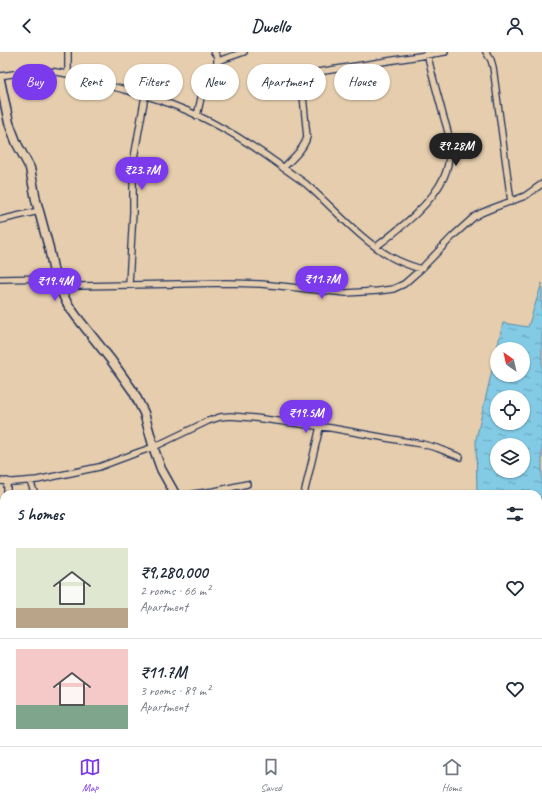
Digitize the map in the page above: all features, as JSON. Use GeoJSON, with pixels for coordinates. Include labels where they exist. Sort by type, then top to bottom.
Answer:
{"type":"FeatureCollection","features":[{"type":"Feature","properties":{"kind":"main road"},"geometry":{"type":"LineString","coordinates":[[0,80],[9,123],[17,144],[30,168],[36,200],[49,248],[55,278],[67,303],[133,391],[144,413],[154,447],[173,490]]}},
{"type":"Feature","properties":{"kind":"street"},"geometry":{"type":"LineString","coordinates":[[68,52],[68,64]]}},
{"type":"Feature","properties":{"kind":"street"},"geometry":{"type":"LineString","coordinates":[[197,116],[203,89],[218,61],[214,52]]}},
{"type":"Feature","properties":{"kind":"street"},"geometry":{"type":"LineString","coordinates":[[218,61],[244,52]]}},
{"type":"Feature","properties":{"kind":"street"},"geometry":{"type":"LineString","coordinates":[[283,168],[306,142],[307,137],[302,84],[303,76],[305,74],[427,53],[445,52]]}},
{"type":"Feature","properties":{"kind":"street"},"geometry":{"type":"LineString","coordinates":[[486,52],[493,67],[511,202]]}},
{"type":"Feature","properties":{"kind":"street"},"geometry":{"type":"LineString","coordinates":[[376,247],[401,227],[432,196],[444,176],[447,165],[449,137],[427,53]]}},
{"type":"Feature","properties":{"kind":"street"},"geometry":{"type":"LineString","coordinates":[[0,76],[31,71],[65,74]]}},
{"type":"Feature","properties":{"kind":"street"},"geometry":{"type":"LineString","coordinates":[[129,284],[134,158],[144,100]]}},
{"type":"Feature","properties":{"kind":"street"},"geometry":{"type":"LineString","coordinates":[[159,100],[197,116],[251,144],[304,183],[358,233],[376,247],[390,257],[421,269]]}},
{"type":"Feature","properties":{"kind":"street"},"geometry":{"type":"LineString","coordinates":[[59,287],[129,284],[227,283],[261,284],[338,292],[365,292],[393,289],[404,284],[421,269],[474,217],[487,210],[525,196],[542,184]]}},
{"type":"Feature","properties":{"kind":"street"},"geometry":{"type":"LineString","coordinates":[[0,220],[39,211]]}},
{"type":"Feature","properties":{"kind":"street"},"geometry":{"type":"LineString","coordinates":[[0,279],[55,278]]}},
{"type":"Feature","properties":{"kind":"street"},"geometry":{"type":"LineString","coordinates":[[0,481],[30,481],[99,467],[154,447],[208,421],[220,417],[230,416],[320,427],[422,444],[460,457]]}},
{"type":"Feature","properties":{"kind":"street"},"geometry":{"type":"LineString","coordinates":[[305,490],[320,427]]}},
{"type":"Feature","properties":{"kind":"street"},"geometry":{"type":"LineString","coordinates":[[7,481],[7,490]]}},
{"type":"Feature","properties":{"kind":"street"},"geometry":{"type":"LineString","coordinates":[[30,481],[33,490]]}},
{"type":"Feature","properties":{"kind":"street"},"geometry":{"type":"LineString","coordinates":[[220,490],[247,484]]}},
{"type":"Feature","properties":{"kind":"water"},"geometry":{"type":"Polygon","coordinates":[[[542,283],[542,490],[477,490],[476,439],[490,379],[490,382],[530,382],[530,342],[499,342],[503,323],[528,327],[542,283]]]}}]}
